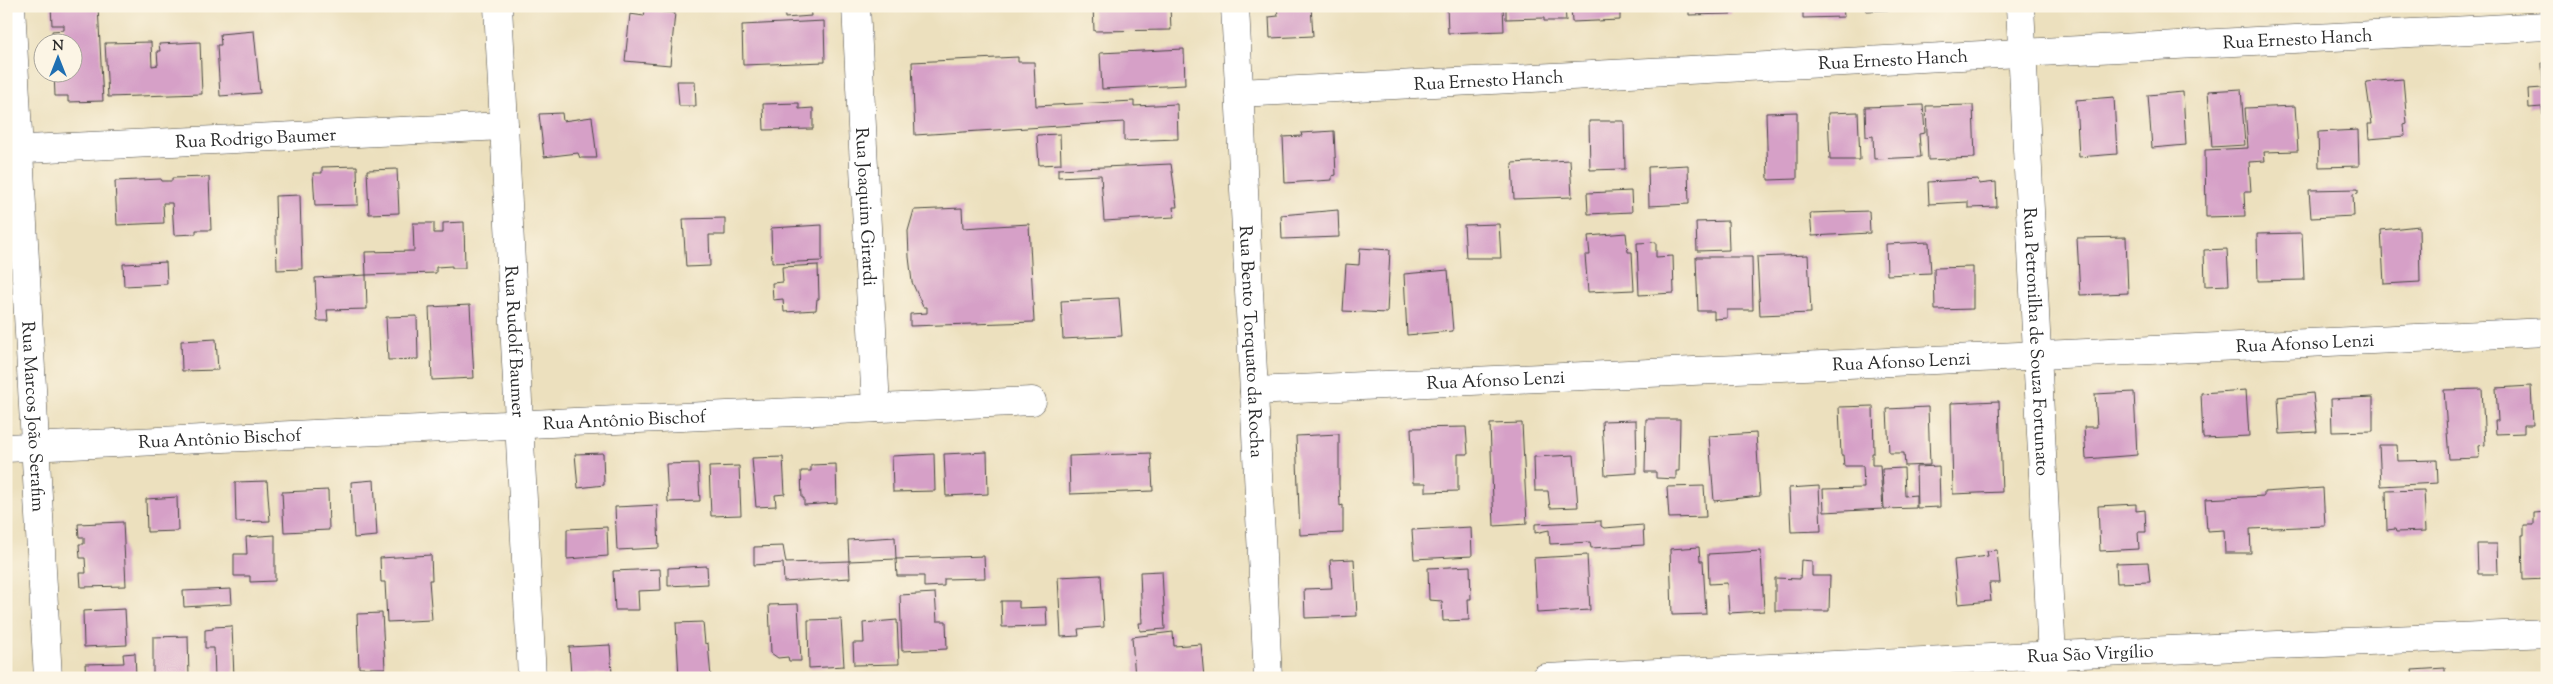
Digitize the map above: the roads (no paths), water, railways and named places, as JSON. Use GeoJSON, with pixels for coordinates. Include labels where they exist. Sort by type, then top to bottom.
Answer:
{"type":"FeatureCollection","features":[{"type":"Feature","properties":{"kind":"street","name":"Rua Marcos João Serafim"},"geometry":{"type":"LineString","coordinates":[[11,6],[13,149],[35,447],[48,678]]}},
{"type":"Feature","properties":{"kind":"street","name":"Rua Rudolf Baumer"},"geometry":{"type":"LineString","coordinates":[[498,6],[532,678]]}},
{"type":"Feature","properties":{"kind":"street","name":"Rua Joaquim Girardi"},"geometry":{"type":"LineString","coordinates":[[856,6],[876,408]]}},
{"type":"Feature","properties":{"kind":"street","name":"Rua Bento Torquato da Rocha"},"geometry":{"type":"LineString","coordinates":[[1235,6],[1268,678]]}},
{"type":"Feature","properties":{"kind":"street","name":"Rua Petronilha de Souza Fortunato"},"geometry":{"type":"LineString","coordinates":[[2020,6],[2053,666]]}},
{"type":"Feature","properties":{"kind":"street","name":"Rua Ernesto Hanch"},"geometry":{"type":"LineString","coordinates":[[1239,93],[2547,26]]}},
{"type":"Feature","properties":{"kind":"street","name":"Rua Rodrigo Baumer"},"geometry":{"type":"LineString","coordinates":[[13,149],[504,126]]}},
{"type":"Feature","properties":{"kind":"street","name":"Rua Afonso Lenzi"},"geometry":{"type":"LineString","coordinates":[[1254,391],[2547,332]]}},
{"type":"Feature","properties":{"kind":"street","name":"Rua Antônio Bischof"},"geometry":{"type":"LineString","coordinates":[[6,448],[1032,401]]}},
{"type":"Feature","properties":{"kind":"street","name":"Rua São Virgílio"},"geometry":{"type":"LineString","coordinates":[[1545,678],[2053,666],[2547,633]]}}]}
